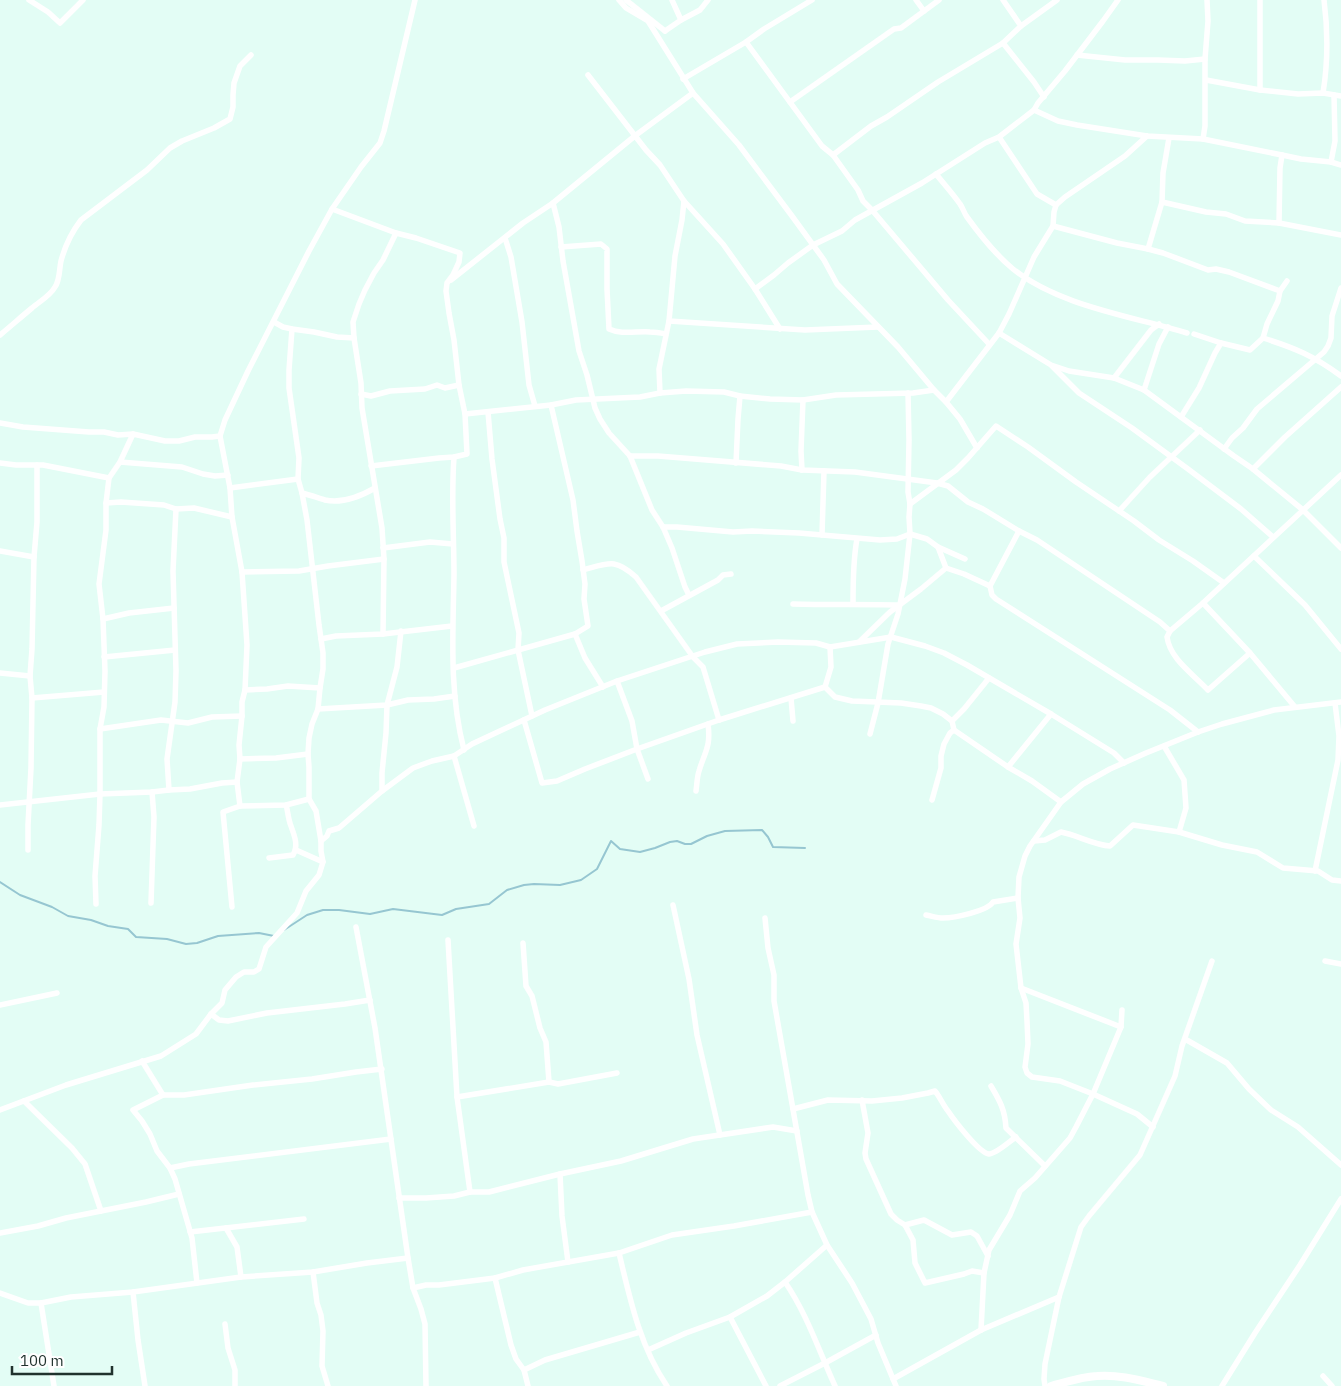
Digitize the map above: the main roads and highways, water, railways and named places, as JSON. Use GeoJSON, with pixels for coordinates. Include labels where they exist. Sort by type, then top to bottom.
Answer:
{"type":"FeatureCollection","features":[{"type":"Feature","properties":{"kind":"waterway"},"geometry":{"type":"LineString","coordinates":[[284,930],[307,915],[323,910],[370,914],[393,909],[442,915],[456,909],[489,904],[507,890],[524,885],[560,885],[581,880],[597,869],[611,841],[620,849],[640,852],[670,842],[677,841],[691,844],[707,836],[725,831],[762,830],[773,847],[805,848]]}},
{"type":"Feature","properties":{"kind":"waterway"},"geometry":{"type":"LineString","coordinates":[[0,882],[20,895],[52,907],[68,916],[128,929],[136,937],[167,939],[186,944],[197,943],[218,936],[259,933],[274,936]]}}]}
